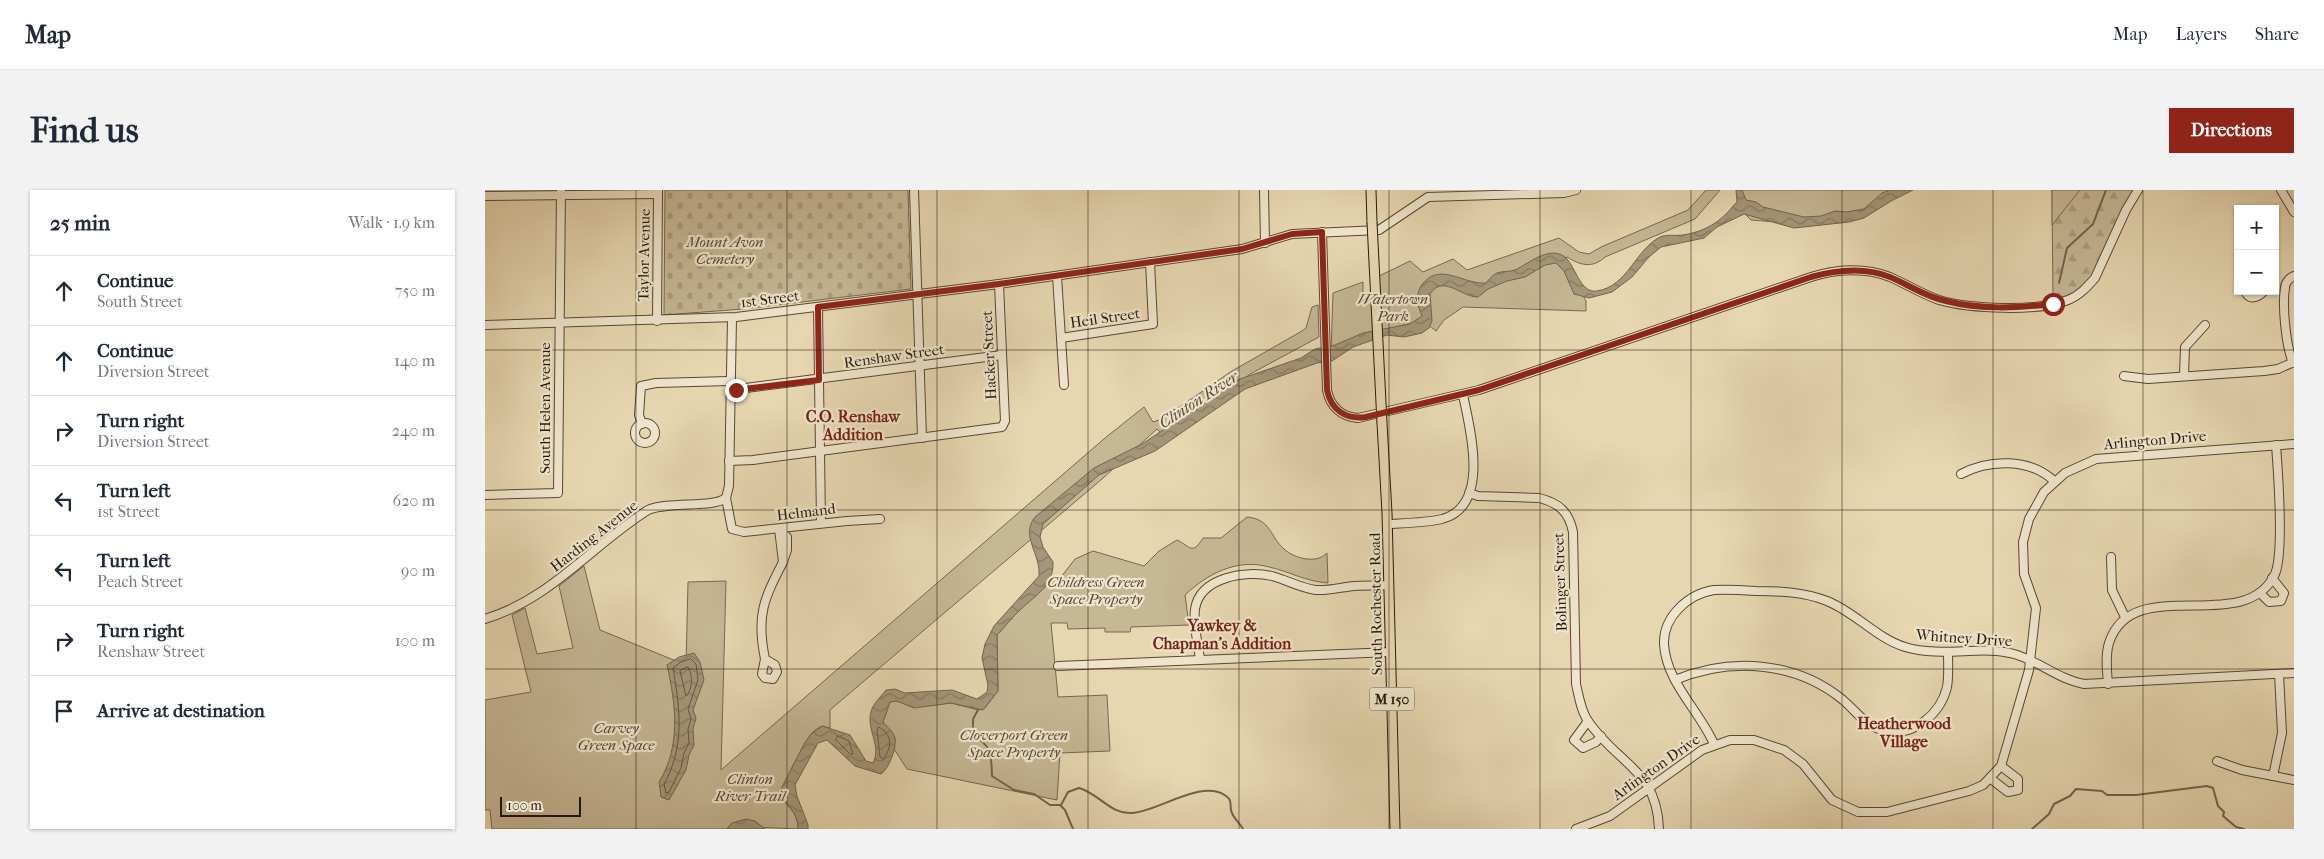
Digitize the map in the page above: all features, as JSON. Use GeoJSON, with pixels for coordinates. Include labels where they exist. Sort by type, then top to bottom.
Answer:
{"type":"FeatureCollection","features":[{"type":"Feature","properties":{"kind":"main road","name":"South Rochester Road"},"geometry":{"type":"LineString","coordinates":[[1371,190],[1388,524],[1395,829]]}},
{"type":"Feature","properties":{"kind":"street"},"geometry":{"type":"LineString","coordinates":[[729,461],[753,460],[922,438],[915,190]]}},
{"type":"Feature","properties":{"kind":"street"},"geometry":{"type":"LineString","coordinates":[[1264,190],[1265,243]]}},
{"type":"Feature","properties":{"kind":"street","name":"1st Street"},"geometry":{"type":"LineString","coordinates":[[485,325],[732,318],[999,284],[1242,249],[1292,234],[1379,230],[1428,198],[1564,193],[1576,190]]}},
{"type":"Feature","properties":{"kind":"street"},"geometry":{"type":"LineString","coordinates":[[1322,232],[1326,370],[1329,400],[1340,413],[1353,418],[1366,417],[1463,394],[1556,365],[1811,277],[1834,272],[1858,271],[1881,274],[1939,300],[1982,307],[2027,306],[2068,300],[2087,288],[2095,278],[2126,210],[2138,190]]}},
{"type":"Feature","properties":{"kind":"street"},"geometry":{"type":"LineString","coordinates":[[2281,190],[2294,212]]}},
{"type":"Feature","properties":{"kind":"street"},"geometry":{"type":"LineString","coordinates":[[485,196],[658,192]]}},
{"type":"Feature","properties":{"kind":"street","name":"Taylor Avenue"},"geometry":{"type":"LineString","coordinates":[[657,321],[658,192]]}},
{"type":"Feature","properties":{"kind":"street","name":"South Helen Avenue"},"geometry":{"type":"LineString","coordinates":[[485,495],[558,493],[560,193]]}},
{"type":"Feature","properties":{"kind":"street","name":"Heil Street"},"geometry":{"type":"LineString","coordinates":[[1061,338],[1153,324],[1150,262]]}},
{"type":"Feature","properties":{"kind":"street"},"geometry":{"type":"LineString","coordinates":[[1057,276],[1064,386]]}},
{"type":"Feature","properties":{"kind":"street"},"geometry":{"type":"LineString","coordinates":[[2124,376],[2148,379],[2273,370],[2293,363],[2287,342],[2285,291],[2290,278],[2294,276]]}},
{"type":"Feature","properties":{"kind":"street","name":"Hacker Street"},"geometry":{"type":"LineString","coordinates":[[922,438],[998,429],[1004,425],[999,284]]}},
{"type":"Feature","properties":{"kind":"street"},"geometry":{"type":"LineString","coordinates":[[2279,289],[2294,295]]}},
{"type":"Feature","properties":{"kind":"street"},"geometry":{"type":"LineString","coordinates":[[2247,295],[2253,298],[2261,295]]}},
{"type":"Feature","properties":{"kind":"street"},"geometry":{"type":"LineString","coordinates":[[818,307],[821,523]]}},
{"type":"Feature","properties":{"kind":"street"},"geometry":{"type":"LineString","coordinates":[[726,498],[729,486],[732,318]]}},
{"type":"Feature","properties":{"kind":"street"},"geometry":{"type":"LineString","coordinates":[[2184,376],[2185,347],[2205,325]]}},
{"type":"Feature","properties":{"kind":"street","name":"Renshaw Street"},"geometry":{"type":"LineString","coordinates":[[730,390],[1002,356]]}},
{"type":"Feature","properties":{"kind":"street"},"geometry":{"type":"LineString","coordinates":[[642,424],[639,415],[641,386],[656,383],[730,381]]}},
{"type":"Feature","properties":{"kind":"street"},"geometry":{"type":"LineString","coordinates":[[1388,524],[1442,519],[1459,509],[1469,493],[1474,460],[1463,394]]}},
{"type":"Feature","properties":{"kind":"street","name":"Arlington Drive"},"geometry":{"type":"LineString","coordinates":[[1579,829],[1610,816],[1702,750],[1714,744],[1744,739],[1776,746],[1803,764],[1832,800],[1849,809],[1867,814],[1887,812],[1969,791],[1991,778],[2001,766],[2010,742],[2030,662],[2036,608],[2024,574],[2023,542],[2029,519],[2035,507],[2054,481],[2076,467],[2096,459],[2294,444]]}},
{"type":"Feature","properties":{"kind":"street"},"geometry":{"type":"LineString","coordinates":[[2108,684],[2109,644],[2125,617],[2143,609],[2241,601],[2260,593],[2273,578],[2280,552],[2277,445]]}},
{"type":"Feature","properties":{"kind":"street"},"geometry":{"type":"LineString","coordinates":[[1961,474],[1979,466],[2020,464],[2040,469],[2054,481]]}},
{"type":"Feature","properties":{"kind":"street","name":"Bolinger Street"},"geometry":{"type":"LineString","coordinates":[[1469,493],[1478,496],[1549,500],[1564,510],[1570,519],[1573,532],[1576,684],[1588,721],[1639,773],[1650,788],[1656,805],[1659,829]]}},
{"type":"Feature","properties":{"kind":"street","name":"Helmand"},"geometry":{"type":"LineString","coordinates":[[726,498],[731,526],[735,531],[779,529],[821,523],[880,519]]}},
{"type":"Feature","properties":{"kind":"street","name":"Harding Avenue"},"geometry":{"type":"LineString","coordinates":[[485,619],[517,607],[544,592],[648,510],[667,504],[717,502],[726,498]]}},
{"type":"Feature","properties":{"kind":"street"},"geometry":{"type":"LineString","coordinates":[[765,659],[762,644],[762,605],[783,562],[779,529]]}},
{"type":"Feature","properties":{"kind":"street"},"geometry":{"type":"LineString","coordinates":[[2111,557],[2112,590],[2125,617]]}},
{"type":"Feature","properties":{"kind":"street"},"geometry":{"type":"LineString","coordinates":[[1200,659],[1195,610],[1203,592],[1224,580],[1250,573],[1273,576],[1305,588],[1320,590],[1389,585]]}},
{"type":"Feature","properties":{"kind":"street"},"geometry":{"type":"LineString","coordinates":[[2260,593],[2269,602],[2281,601],[2284,593],[2273,578]]}},
{"type":"Feature","properties":{"kind":"street","name":"Whitney Drive"},"geometry":{"type":"LineString","coordinates":[[1714,744],[1706,726],[1668,668],[1665,652],[1665,631],[1669,621],[1686,602],[1695,596],[1714,590],[1781,591],[1815,597],[1839,607],[1888,640],[1902,646],[1923,651],[1948,653],[2000,652],[2015,654],[2069,681],[2093,685],[2294,673]]}},
{"type":"Feature","properties":{"kind":"street"},"geometry":{"type":"LineString","coordinates":[[1058,666],[1391,652]]}},
{"type":"Feature","properties":{"kind":"street"},"geometry":{"type":"LineString","coordinates":[[1675,680],[1697,672],[1731,666],[1753,665],[1788,672],[1804,677],[1829,690],[1875,728],[1893,732],[1921,724],[1939,706],[1947,686],[1948,653]]}},
{"type":"Feature","properties":{"kind":"street"},"geometry":{"type":"LineString","coordinates":[[2273,776],[2282,733],[2279,674]]}},
{"type":"Feature","properties":{"kind":"street"},"geometry":{"type":"LineString","coordinates":[[1588,721],[1576,735],[1574,740],[1577,745],[1583,748],[1601,736]]}},
{"type":"Feature","properties":{"kind":"street"},"geometry":{"type":"LineString","coordinates":[[2217,761],[2242,770],[2294,780]]}},
{"type":"Feature","properties":{"kind":"street"},"geometry":{"type":"LineString","coordinates":[[1991,778],[2008,792],[2018,790],[2018,779],[2001,766]]}},
{"type":"Feature","properties":{"kind":"green space","name":"Mount Avon Cemetery"},"geometry":{"type":"Polygon","coordinates":[[[665,190],[908,190],[911,289],[743,309],[664,315],[665,190]]]}},
{"type":"Feature","properties":{"kind":"green space","name":"Watertown Park"},"geometry":{"type":"Polygon","coordinates":[[[1706,190],[1720,190],[1695,219],[1595,263],[1581,264],[1567,257],[1564,261],[1586,301],[1586,311],[1463,307],[1444,320],[1436,331],[1421,323],[1406,324],[1331,354],[1333,293],[1363,282],[1363,298],[1377,291],[1377,277],[1410,261],[1423,272],[1453,259],[1467,270],[1559,238],[1579,252],[1589,254],[1601,247],[1688,210],[1706,190]]]}},
{"type":"Feature","properties":{"kind":"green space"},"geometry":{"type":"Polygon","coordinates":[[[1739,190],[1905,190],[1869,211],[1777,222],[1751,220],[1743,212],[1739,190]]]}},
{"type":"Feature","properties":{"kind":"green space"},"geometry":{"type":"Polygon","coordinates":[[[2052,190],[2138,190],[2087,288],[2053,304],[2052,190]]]}},
{"type":"Feature","properties":{"kind":"green space"},"geometry":{"type":"Polygon","coordinates":[[[2052,190],[2080,190],[2052,225],[2052,190]]]}},
{"type":"Feature","properties":{"kind":"green space","name":"Carvey Green Space"},"geometry":{"type":"Polygon","coordinates":[[[1318,305],[1319,337],[1252,373],[1162,434],[1157,429],[1102,479],[830,710],[830,728],[822,726],[812,733],[794,764],[782,791],[784,800],[796,817],[798,829],[729,826],[727,829],[492,829],[490,810],[485,810],[485,700],[531,692],[512,615],[525,608],[537,654],[573,648],[559,586],[584,566],[600,630],[686,665],[688,582],[726,581],[721,770],[1105,438],[1144,407],[1153,422],[1162,419],[1232,371],[1302,331],[1306,328],[1312,307],[1318,305]]]}},
{"type":"Feature","properties":{"kind":"green space"},"geometry":{"type":"Polygon","coordinates":[[[1247,517],[1261,521],[1284,549],[1300,558],[1318,558],[1327,553],[1328,583],[1269,567],[1257,565],[1234,566],[1203,580],[1185,595],[1189,625],[1131,627],[1130,632],[1105,632],[1105,628],[1068,629],[1067,623],[1051,623],[1058,697],[1107,695],[1110,751],[1060,753],[1057,800],[907,769],[894,749],[895,738],[883,722],[890,702],[897,701],[917,707],[951,703],[978,710],[984,709],[998,691],[997,635],[1021,608],[1046,586],[1049,580],[1061,577],[1075,559],[1093,551],[1144,566],[1159,551],[1177,540],[1193,548],[1203,538],[1221,538],[1247,517]]]}},
{"type":"Feature","properties":{"kind":"water"},"geometry":{"type":"Polygon","coordinates":[[[1736,190],[1742,190],[1746,200],[1756,202],[1763,207],[1804,217],[1821,216],[1835,211],[1846,212],[1864,209],[1882,193],[1890,190],[1913,190],[1864,218],[1849,222],[1794,228],[1744,214],[1717,227],[1704,238],[1661,247],[1649,257],[1632,277],[1612,292],[1589,298],[1574,294],[1564,271],[1556,263],[1545,265],[1525,277],[1507,281],[1488,289],[1478,297],[1453,288],[1441,286],[1435,288],[1430,294],[1432,321],[1429,328],[1422,333],[1404,337],[1387,335],[1353,347],[1332,361],[1317,363],[1245,389],[1155,451],[1099,475],[1043,524],[1040,537],[1043,547],[1053,562],[1051,577],[1043,589],[997,635],[998,691],[983,710],[951,703],[914,708],[897,701],[890,702],[883,722],[895,738],[895,747],[889,763],[881,774],[855,766],[827,740],[818,743],[795,785],[808,825],[808,829],[798,829],[796,816],[782,795],[781,789],[804,744],[811,734],[822,726],[850,735],[866,761],[873,763],[876,751],[870,725],[871,712],[875,703],[886,690],[895,689],[905,693],[952,690],[977,699],[987,692],[988,685],[982,658],[985,644],[994,626],[1039,576],[1039,568],[1030,538],[1031,524],[1035,517],[1094,468],[1142,444],[1240,379],[1301,358],[1315,349],[1335,345],[1363,333],[1410,324],[1422,316],[1419,309],[1418,294],[1421,286],[1428,278],[1443,274],[1477,283],[1486,283],[1497,273],[1515,270],[1539,257],[1552,253],[1559,254],[1569,261],[1586,288],[1591,291],[1597,291],[1608,288],[1624,275],[1651,243],[1660,237],[1691,234],[1705,229],[1718,221],[1737,202],[1736,190]]]}},
{"type":"Feature","properties":{"kind":"water"},"geometry":{"type":"Polygon","coordinates":[[[694,653],[700,662],[704,680],[693,710],[696,718],[693,729],[694,745],[689,755],[686,770],[669,800],[661,797],[659,782],[671,755],[674,740],[673,695],[667,665],[679,657],[694,653]]]}},
{"type":"Feature","properties":{"kind":"water"},"geometry":{"type":"Polygon","coordinates":[[[746,819],[755,821],[765,829],[727,829],[732,823],[746,819]]]}},
{"type":"Feature","properties":{"kind":"waterway"},"geometry":{"type":"LineString","coordinates":[[2059,283],[2067,248],[2093,224],[2106,190]]}},
{"type":"Feature","properties":{"kind":"waterway"},"geometry":{"type":"LineString","coordinates":[[978,710],[973,719],[973,735],[980,739],[990,752],[992,776],[1014,790],[1034,794],[1050,805],[1060,805],[1065,810],[1073,829]]}},
{"type":"Feature","properties":{"kind":"waterway"},"geometry":{"type":"LineString","coordinates":[[2032,829],[2049,814],[2054,804],[2070,796],[2076,789],[2102,791],[2107,795],[2136,795],[2207,786],[2213,788],[2218,806],[2224,812],[2223,816],[2236,827],[2244,829]]}},
{"type":"Feature","properties":{"kind":"waterway"},"geometry":{"type":"LineString","coordinates":[[1061,805],[1068,792],[1079,788],[1124,813],[1143,811],[1193,793],[1216,792],[1229,799],[1233,815],[1243,829]]}},
{"type":"Feature","properties":{"kind":"district","name":"C.O. Renshaw Addition"},"geometry":{"type":"Point","coordinates":[853,425]}},
{"type":"Feature","properties":{"kind":"district","name":"Yawkey & Chapman's Addition"},"geometry":{"type":"Point","coordinates":[1222,634]}},
{"type":"Feature","properties":{"kind":"district","name":"Heatherwood Village"},"geometry":{"type":"Point","coordinates":[1904,732]}},
{"type":"Feature","properties":{"kind":"route"},"geometry":{"type":"LineString","coordinates":[[736,390],[819,380],[818,307],[999,284],[1242,249],[1300,233],[1322,232],[1327,390],[1329,400],[1336,410],[1353,418],[1366,417],[1479,390],[1566,362],[1811,277],[1834,272],[1851,270],[1881,274],[1931,297],[1957,304],[1999,308],[2053,304]]}},
{"type":"Feature","properties":{"kind":"water label","name":"Clinton River"},"geometry":{"type":"Point","coordinates":[1198,399]}},
{"type":"Feature","properties":{"kind":"park label","name":"Childress Green Space Property"},"geometry":{"type":"Point","coordinates":[1096,590]}},
{"type":"Feature","properties":{"kind":"park label","name":"Cloverport Green Space Property"},"geometry":{"type":"Point","coordinates":[1014,744]}},
{"type":"Feature","properties":{"kind":"park label","name":"Clinton River Trail"},"geometry":{"type":"Point","coordinates":[750,788]}}]}
